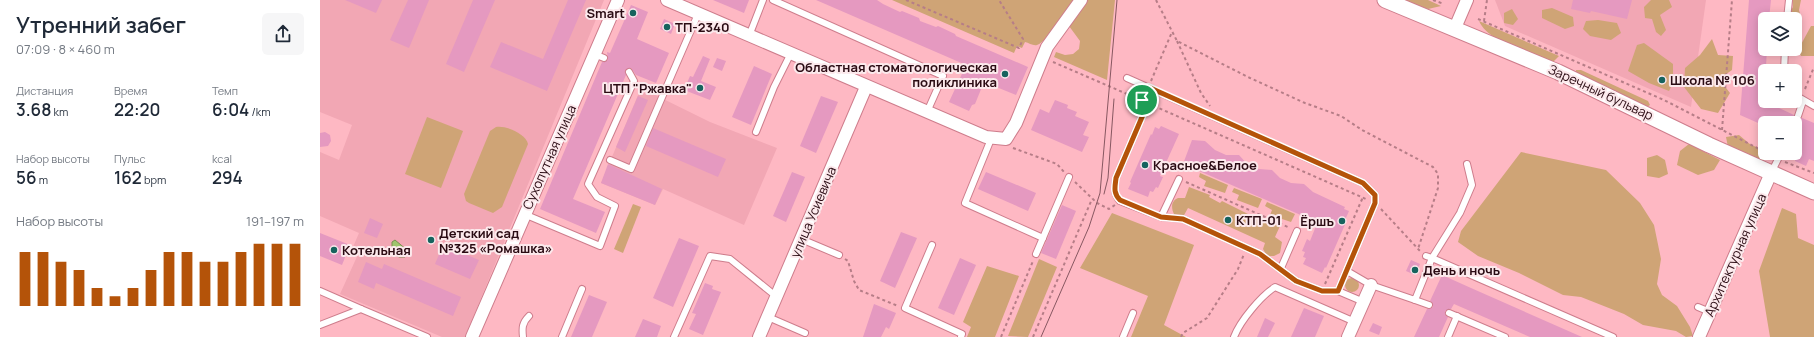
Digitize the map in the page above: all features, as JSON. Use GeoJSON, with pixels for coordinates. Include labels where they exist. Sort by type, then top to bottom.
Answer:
{"type":"FeatureCollection","features":[{"type":"Feature","properties":{"kind":"street","name":"Сухопутная улица"},"geometry":{"type":"LineString","coordinates":[[472,337],[524,214],[599,56],[618,0]]}},
{"type":"Feature","properties":{"kind":"street"},"geometry":{"type":"LineString","coordinates":[[667,0],[866,87],[990,139],[1006,139],[1016,123],[1047,47],[1081,0]]}},
{"type":"Feature","properties":{"kind":"street","name":"Заречный бульвар"},"geometry":{"type":"LineString","coordinates":[[1385,0],[1602,92],[1814,192]]}},
{"type":"Feature","properties":{"kind":"street"},"geometry":{"type":"LineString","coordinates":[[1454,28],[1466,0]]}},
{"type":"Feature","properties":{"kind":"street","name":"улица Усиевича"},"geometry":{"type":"LineString","coordinates":[[759,337],[866,87]]}},
{"type":"Feature","properties":{"kind":"street","name":"Архитектурная улица"},"geometry":{"type":"LineString","coordinates":[[1699,337],[1771,173]]}},
{"type":"Feature","properties":{"kind":"street"},"geometry":{"type":"LineString","coordinates":[[1348,337],[1371,285]]}},
{"type":"Feature","properties":{"kind":"lane"},"geometry":{"type":"LineString","coordinates":[[749,36],[763,0]]}},
{"type":"Feature","properties":{"kind":"lane"},"geometry":{"type":"LineString","coordinates":[[773,0],[943,76],[927,112]]}},
{"type":"Feature","properties":{"kind":"lane"},"geometry":{"type":"LineString","coordinates":[[1788,12],[1789,0]]}},
{"type":"Feature","properties":{"kind":"lane"},"geometry":{"type":"LineString","coordinates":[[610,160],[631,169],[698,14]]}},
{"type":"Feature","properties":{"kind":"lane"},"geometry":{"type":"LineString","coordinates":[[756,132],[774,87],[791,54]]}},
{"type":"Feature","properties":{"kind":"lane"},"geometry":{"type":"LineString","coordinates":[[524,214],[600,246],[615,206],[597,197],[588,184],[634,81],[629,72]]}},
{"type":"Feature","properties":{"kind":"lane"},"geometry":{"type":"LineString","coordinates":[[1127,78],[1363,183],[1375,195],[1375,203],[1338,291]]}},
{"type":"Feature","properties":{"kind":"lane"},"geometry":{"type":"LineString","coordinates":[[1798,116],[1803,100],[1814,106]]}},
{"type":"Feature","properties":{"kind":"lane"},"geometry":{"type":"LineString","coordinates":[[1148,103],[1116,178],[1114,189],[1116,196],[1120,200],[1161,217],[1183,219],[1247,247],[1282,268],[1296,281],[1322,291],[1338,291],[1364,302]]}},
{"type":"Feature","properties":{"kind":"lane"},"geometry":{"type":"LineString","coordinates":[[990,139],[965,203],[1043,238]]}},
{"type":"Feature","properties":{"kind":"lane"},"geometry":{"type":"LineString","coordinates":[[1771,173],[1777,160]]}},
{"type":"Feature","properties":{"kind":"lane"},"geometry":{"type":"LineString","coordinates":[[1415,300],[1429,257],[1460,213],[1472,185],[1467,164]]}},
{"type":"Feature","properties":{"kind":"lane"},"geometry":{"type":"LineString","coordinates":[[1036,254],[1069,177]]}},
{"type":"Feature","properties":{"kind":"lane"},"geometry":{"type":"LineString","coordinates":[[1161,217],[1179,179]]}},
{"type":"Feature","properties":{"kind":"lane"},"geometry":{"type":"LineString","coordinates":[[1282,268],[1297,231]]}},
{"type":"Feature","properties":{"kind":"lane"},"geometry":{"type":"LineString","coordinates":[[801,239],[839,256]]}},
{"type":"Feature","properties":{"kind":"lane"},"geometry":{"type":"LineString","coordinates":[[932,245],[905,308],[962,336]]}},
{"type":"Feature","properties":{"kind":"lane"},"geometry":{"type":"LineString","coordinates":[[674,337],[710,256],[730,259],[777,297]]}},
{"type":"Feature","properties":{"kind":"lane"},"geometry":{"type":"LineString","coordinates":[[1429,257],[1614,337]]}},
{"type":"Feature","properties":{"kind":"lane"},"geometry":{"type":"LineString","coordinates":[[1347,271],[1371,285],[1429,305]]}},
{"type":"Feature","properties":{"kind":"lane"},"geometry":{"type":"LineString","coordinates":[[1234,337],[1237,329],[1267,292],[1275,287],[1355,322]]}},
{"type":"Feature","properties":{"kind":"lane"},"geometry":{"type":"LineString","coordinates":[[562,337],[582,289]]}},
{"type":"Feature","properties":{"kind":"lane"},"geometry":{"type":"LineString","coordinates":[[320,291],[427,337]]}},
{"type":"Feature","properties":{"kind":"lane"},"geometry":{"type":"LineString","coordinates":[[1698,307],[1710,312]]}},
{"type":"Feature","properties":{"kind":"lane"},"geometry":{"type":"LineString","coordinates":[[320,325],[360,309]]}},
{"type":"Feature","properties":{"kind":"lane"},"geometry":{"type":"LineString","coordinates":[[1122,337],[1133,313]]}},
{"type":"Feature","properties":{"kind":"lane"},"geometry":{"type":"LineString","coordinates":[[1449,313],[1505,337]]}},
{"type":"Feature","properties":{"kind":"lane"},"geometry":{"type":"LineString","coordinates":[[523,337],[522,326],[524,321],[529,316]]}},
{"type":"Feature","properties":{"kind":"lane"},"geometry":{"type":"LineString","coordinates":[[1448,337],[1457,316]]}},
{"type":"Feature","properties":{"kind":"lane"},"geometry":{"type":"LineString","coordinates":[[768,317],[805,333]]}},
{"type":"Feature","properties":{"kind":"path"},"geometry":{"type":"LineString","coordinates":[[906,0],[1019,48],[1023,38],[999,0]]}},
{"type":"Feature","properties":{"kind":"path"},"geometry":{"type":"LineString","coordinates":[[1156,0],[1202,93],[1216,117]]}},
{"type":"Feature","properties":{"kind":"path"},"geometry":{"type":"LineString","coordinates":[[1433,0],[1444,4]]}},
{"type":"Feature","properties":{"kind":"path"},"geometry":{"type":"LineString","coordinates":[[1484,21],[1487,0]]}},
{"type":"Feature","properties":{"kind":"path"},"geometry":{"type":"LineString","coordinates":[[1722,130],[1732,0]]}},
{"type":"Feature","properties":{"kind":"path"},"geometry":{"type":"LineString","coordinates":[[1478,19],[1664,100],[1758,149]]}},
{"type":"Feature","properties":{"kind":"path"},"geometry":{"type":"LineString","coordinates":[[1049,60],[1142,100],[1172,32]]}},
{"type":"Feature","properties":{"kind":"path"},"geometry":{"type":"LineString","coordinates":[[1177,40],[1250,78],[1305,103],[1341,116],[1362,130],[1433,167],[1438,174],[1438,188],[1418,249]]}},
{"type":"Feature","properties":{"kind":"path"},"geometry":{"type":"LineString","coordinates":[[1805,89],[1814,67]]}},
{"type":"Feature","properties":{"kind":"path"},"geometry":{"type":"LineString","coordinates":[[1148,103],[1375,203],[1388,215],[1418,249],[1429,257]]}},
{"type":"Feature","properties":{"kind":"path"},"geometry":{"type":"LineString","coordinates":[[1787,160],[1814,173]]}},
{"type":"Feature","properties":{"kind":"path"},"geometry":{"type":"LineString","coordinates":[[1179,179],[1297,231]]}},
{"type":"Feature","properties":{"kind":"path"},"geometry":{"type":"LineString","coordinates":[[1322,291],[1363,197]]}},
{"type":"Feature","properties":{"kind":"path"},"geometry":{"type":"LineString","coordinates":[[1033,337],[1092,199]]}},
{"type":"Feature","properties":{"kind":"path"},"geometry":{"type":"LineString","coordinates":[[1181,337],[1183,333],[1207,318],[1238,269],[1247,247]]}},
{"type":"Feature","properties":{"kind":"path"},"geometry":{"type":"LineString","coordinates":[[1001,337],[1036,254]]}},
{"type":"Feature","properties":{"kind":"path"},"geometry":{"type":"LineString","coordinates":[[839,256],[848,261],[854,281],[859,290],[905,308]]}},
{"type":"Feature","properties":{"kind":"shaded area"},"geometry":{"type":"Polygon","coordinates":[[[320,0],[604,0],[465,337],[442,337],[340,294],[360,250],[353,247],[359,233],[320,216],[320,152],[339,160],[352,125],[320,112],[320,0]]]}},
{"type":"Feature","properties":{"kind":"shaded area"},"geometry":{"type":"Polygon","coordinates":[[[892,0],[1073,0],[1047,38],[1037,45],[1032,45],[1025,42],[1022,48],[1017,46],[1014,53],[892,0]]]}},
{"type":"Feature","properties":{"kind":"shaded area"},"geometry":{"type":"Polygon","coordinates":[[[1087,0],[1115,0],[1107,80],[1054,57],[1056,52],[1065,55],[1073,54],[1079,49],[1080,41],[1069,26],[1087,0]]]}},
{"type":"Feature","properties":{"kind":"shaded area"},"geometry":{"type":"Polygon","coordinates":[[[1403,0],[1428,0],[1441,6],[1428,9],[1403,0]]]}},
{"type":"Feature","properties":{"kind":"shaded area","name":"Школа № 106"},"geometry":{"type":"Polygon","coordinates":[[[1495,0],[1706,0],[1691,107],[1505,26],[1495,0]]]}},
{"type":"Feature","properties":{"kind":"shaded area"},"geometry":{"type":"Polygon","coordinates":[[[1651,0],[1669,0],[1672,7],[1660,15],[1666,30],[1661,36],[1656,32],[1652,19],[1645,18],[1644,7],[1651,0]]]}},
{"type":"Feature","properties":{"kind":"shaded area"},"geometry":{"type":"Polygon","coordinates":[[[1792,0],[1801,0],[1800,12],[1790,12],[1793,7],[1792,0]]]}},
{"type":"Feature","properties":{"kind":"shaded area"},"geometry":{"type":"Polygon","coordinates":[[[1552,8],[1573,17],[1574,26],[1565,29],[1542,18],[1542,10],[1552,8]]]}},
{"type":"Feature","properties":{"kind":"shaded area"},"geometry":{"type":"Polygon","coordinates":[[[1512,9],[1518,19],[1513,25],[1504,23],[1504,13],[1512,9]]]}},
{"type":"Feature","properties":{"kind":"shaded area"},"geometry":{"type":"Polygon","coordinates":[[[1598,20],[1617,23],[1621,33],[1611,40],[1590,36],[1583,29],[1586,21],[1598,20]]]}},
{"type":"Feature","properties":{"kind":"shaded area"},"geometry":{"type":"Polygon","coordinates":[[[1479,21],[1559,56],[1553,62],[1523,51],[1491,35],[1479,21]]]}},
{"type":"Feature","properties":{"kind":"shaded area"},"geometry":{"type":"Polygon","coordinates":[[[1811,26],[1814,26],[1814,56],[1802,56],[1802,43],[1811,26]]]}},
{"type":"Feature","properties":{"kind":"shaded area"},"geometry":{"type":"Polygon","coordinates":[[[1712,39],[1718,55],[1733,56],[1732,70],[1719,79],[1730,93],[1718,113],[1701,109],[1684,87],[1685,68],[1700,55],[1712,39]]]}},
{"type":"Feature","properties":{"kind":"shaded area"},"geometry":{"type":"Polygon","coordinates":[[[1644,43],[1673,64],[1673,83],[1669,91],[1649,83],[1628,71],[1637,45],[1644,43]]]}},
{"type":"Feature","properties":{"kind":"shaded area"},"geometry":{"type":"Polygon","coordinates":[[[1576,70],[1581,70],[1648,101],[1650,105],[1644,109],[1576,76],[1576,70]]]}},
{"type":"Feature","properties":{"kind":"shaded area"},"geometry":{"type":"Polygon","coordinates":[[[641,88],[710,122],[777,148],[744,225],[663,189],[655,205],[601,183],[641,88]]]}},
{"type":"Feature","properties":{"kind":"shaded area"},"geometry":{"type":"Polygon","coordinates":[[[427,117],[463,131],[441,188],[405,174],[427,117]]]}},
{"type":"Feature","properties":{"kind":"shaded area"},"geometry":{"type":"Polygon","coordinates":[[[496,127],[505,127],[515,131],[524,137],[528,144],[502,207],[493,213],[469,203],[466,201],[464,194],[490,131],[496,127]]]}},
{"type":"Feature","properties":{"kind":"shaded area"},"geometry":{"type":"Polygon","coordinates":[[[1739,135],[1751,145],[1758,148],[1758,160],[1728,147],[1726,137],[1739,135]]]}},
{"type":"Feature","properties":{"kind":"shaded area"},"geometry":{"type":"Polygon","coordinates":[[[1689,144],[1720,160],[1714,170],[1698,175],[1677,165],[1680,151],[1689,144]]]}},
{"type":"Feature","properties":{"kind":"shaded area"},"geometry":{"type":"Polygon","coordinates":[[[1521,152],[1606,170],[1640,203],[1654,225],[1661,259],[1657,284],[1662,295],[1677,306],[1690,327],[1693,336],[1686,337],[1676,331],[1643,325],[1624,314],[1581,297],[1563,295],[1519,273],[1478,256],[1458,242],[1461,231],[1521,152]]]}},
{"type":"Feature","properties":{"kind":"shaded area"},"geometry":{"type":"Polygon","coordinates":[[[1657,155],[1665,160],[1668,174],[1659,178],[1647,176],[1647,158],[1657,155]]]}},
{"type":"Feature","properties":{"kind":"shaded area"},"geometry":{"type":"Polygon","coordinates":[[[1200,173],[1228,185],[1225,193],[1204,186],[1206,181],[1199,177],[1200,173]]]}},
{"type":"Feature","properties":{"kind":"shaded area"},"geometry":{"type":"Polygon","coordinates":[[[1189,187],[1210,195],[1209,197],[1220,203],[1222,201],[1256,218],[1257,216],[1280,226],[1275,237],[1282,242],[1280,253],[1274,256],[1267,256],[1263,249],[1265,243],[1188,208],[1183,217],[1174,214],[1172,209],[1173,203],[1178,198],[1185,198],[1189,187]]]}},
{"type":"Feature","properties":{"kind":"shaded area"},"geometry":{"type":"Polygon","coordinates":[[[1234,188],[1262,199],[1258,208],[1237,200],[1239,195],[1232,192],[1234,188]]]}},
{"type":"Feature","properties":{"kind":"shaded area"},"geometry":{"type":"Polygon","coordinates":[[[1267,202],[1295,214],[1291,222],[1270,215],[1272,210],[1265,206],[1267,202]]]}},
{"type":"Feature","properties":{"kind":"shaded area"},"geometry":{"type":"Polygon","coordinates":[[[633,204],[641,207],[623,253],[614,249],[633,204]]]}},
{"type":"Feature","properties":{"kind":"shaded area"},"geometry":{"type":"Polygon","coordinates":[[[1782,208],[1796,214],[1798,238],[1814,245],[1814,337],[1770,337],[1759,271],[1782,208]]]}},
{"type":"Feature","properties":{"kind":"shaded area"},"geometry":{"type":"Polygon","coordinates":[[[1112,213],[1194,245],[1164,325],[1186,337],[1131,337],[1148,296],[1080,268],[1112,213]]]}},
{"type":"Feature","properties":{"kind":"shaded area"},"geometry":{"type":"Polygon","coordinates":[[[395,240],[407,250],[405,257],[399,257],[392,252],[392,242],[395,240]]]}},
{"type":"Feature","properties":{"kind":"shaded area"},"geometry":{"type":"Polygon","coordinates":[[[1039,259],[1057,267],[1028,337],[1008,336],[1039,259]]]}},
{"type":"Feature","properties":{"kind":"shaded area"},"geometry":{"type":"Polygon","coordinates":[[[987,266],[1019,276],[995,337],[967,337],[971,327],[963,322],[987,266]]]}},
{"type":"Feature","properties":{"kind":"shaded area"},"geometry":{"type":"Polygon","coordinates":[[[1349,278],[1355,278],[1359,282],[1359,288],[1355,292],[1349,292],[1345,288],[1345,282],[1349,278]]]}},
{"type":"Feature","properties":{"kind":"building"},"geometry":{"type":"Polygon","coordinates":[[[345,0],[382,0],[376,13],[345,0]]]}},
{"type":"Feature","properties":{"kind":"building"},"geometry":{"type":"Polygon","coordinates":[[[408,0],[429,0],[409,48],[390,40],[408,0]]]}},
{"type":"Feature","properties":{"kind":"building"},"geometry":{"type":"Polygon","coordinates":[[[473,0],[495,0],[464,72],[446,64],[473,0]]]}},
{"type":"Feature","properties":{"kind":"building"},"geometry":{"type":"Polygon","coordinates":[[[568,0],[586,0],[547,91],[490,67],[501,42],[543,59],[568,0]]]}},
{"type":"Feature","properties":{"kind":"building"},"geometry":{"type":"Polygon","coordinates":[[[713,0],[749,0],[744,13],[713,0]]]}},
{"type":"Feature","properties":{"kind":"building"},"geometry":{"type":"Polygon","coordinates":[[[816,0],[877,0],[900,12],[902,11],[919,18],[920,21],[936,27],[938,26],[955,34],[956,36],[1028,67],[1016,95],[984,82],[975,104],[972,105],[969,111],[949,102],[966,65],[816,0]]]}},
{"type":"Feature","properties":{"kind":"building"},"geometry":{"type":"Polygon","coordinates":[[[1573,0],[1632,0],[1627,19],[1591,11],[1590,13],[1571,9],[1573,0]]]}},
{"type":"Feature","properties":{"kind":"building"},"geometry":{"type":"Polygon","coordinates":[[[1749,0],[1771,0],[1770,12],[1758,12],[1758,56],[1767,56],[1766,64],[1758,64],[1758,108],[1779,108],[1794,116],[1758,116],[1758,123],[1740,115],[1749,0]]]}},
{"type":"Feature","properties":{"kind":"building"},"geometry":{"type":"Polygon","coordinates":[[[631,5],[648,12],[637,39],[669,53],[656,83],[636,75],[631,68],[625,70],[626,75],[573,199],[605,212],[596,233],[540,209],[602,62],[608,60],[607,52],[610,53],[631,5]]]}},
{"type":"Feature","properties":{"kind":"building","name":"ТП-2340"},"geometry":{"type":"Polygon","coordinates":[[[664,19],[675,24],[671,34],[660,29],[664,19]]]}},
{"type":"Feature","properties":{"kind":"building","name":"ЦТП \"Ржавка\""},"geometry":{"type":"Polygon","coordinates":[[[703,56],[710,59],[701,81],[716,87],[710,100],[684,90],[690,76],[693,77],[703,56]]]}},
{"type":"Feature","properties":{"kind":"building"},"geometry":{"type":"Polygon","coordinates":[[[717,58],[726,61],[722,71],[713,67],[717,58]]]}},
{"type":"Feature","properties":{"kind":"building"},"geometry":{"type":"Polygon","coordinates":[[[754,66],[772,74],[751,125],[732,117],[754,66]]]}},
{"type":"Feature","properties":{"kind":"building"},"geometry":{"type":"Polygon","coordinates":[[[638,96],[648,100],[625,152],[616,147],[638,96]]]}},
{"type":"Feature","properties":{"kind":"building"},"geometry":{"type":"Polygon","coordinates":[[[821,96],[838,102],[816,153],[800,146],[821,96]]]}},
{"type":"Feature","properties":{"kind":"building"},"geometry":{"type":"Polygon","coordinates":[[[1055,100],[1068,105],[1067,108],[1077,112],[1075,116],[1089,122],[1083,135],[1089,137],[1082,152],[1031,130],[1040,109],[1049,113],[1055,100]]]}},
{"type":"Feature","properties":{"kind":"building"},"geometry":{"type":"Polygon","coordinates":[[[1802,118],[1814,123],[1814,161],[1809,159],[1806,166],[1795,161],[1802,160],[1802,118]]]}},
{"type":"Feature","properties":{"kind":"building"},"geometry":{"type":"Polygon","coordinates":[[[1161,126],[1179,134],[1160,176],[1163,177],[1158,188],[1156,187],[1153,192],[1150,191],[1148,197],[1128,189],[1151,134],[1152,135],[1155,127],[1159,129],[1161,126]]]}},
{"type":"Feature","properties":{"kind":"building"},"geometry":{"type":"Polygon","coordinates":[[[653,128],[726,159],[718,177],[646,146],[653,128]]]}},
{"type":"Feature","properties":{"kind":"building"},"geometry":{"type":"Polygon","coordinates":[[[325,132],[330,135],[331,141],[328,146],[320,147],[320,133],[325,132]]]}},
{"type":"Feature","properties":{"kind":"building"},"geometry":{"type":"Polygon","coordinates":[[[1192,140],[1205,141],[1215,150],[1226,155],[1239,155],[1248,165],[1259,169],[1272,170],[1280,178],[1291,183],[1304,184],[1313,192],[1345,207],[1344,209],[1349,211],[1345,220],[1347,220],[1326,268],[1325,267],[1322,273],[1303,264],[1306,258],[1303,257],[1305,252],[1302,251],[1307,239],[1310,241],[1318,221],[1303,216],[1183,164],[1192,140]]]}},
{"type":"Feature","properties":{"kind":"building"},"geometry":{"type":"Polygon","coordinates":[[[608,164],[662,189],[655,205],[601,183],[608,164]]]}},
{"type":"Feature","properties":{"kind":"building"},"geometry":{"type":"Polygon","coordinates":[[[792,172],[805,177],[786,222],[773,216],[792,172]]]}},
{"type":"Feature","properties":{"kind":"building"},"geometry":{"type":"Polygon","coordinates":[[[986,172],[1036,193],[1028,211],[978,189],[986,172]]]}},
{"type":"Feature","properties":{"kind":"building"},"geometry":{"type":"Polygon","coordinates":[[[1062,205],[1076,211],[1056,259],[1041,253],[1062,205]]]}},
{"type":"Feature","properties":{"kind":"building"},"geometry":{"type":"Polygon","coordinates":[[[370,218],[383,224],[377,238],[364,233],[370,218]]]}},
{"type":"Feature","properties":{"kind":"building"},"geometry":{"type":"Polygon","coordinates":[[[901,232],[917,238],[895,288],[880,281],[901,232]]]}},
{"type":"Feature","properties":{"kind":"building","name":"Котельная"},"geometry":{"type":"Polygon","coordinates":[[[320,233],[350,245],[342,265],[320,256],[320,233]]]}},
{"type":"Feature","properties":{"kind":"building"},"geometry":{"type":"Polygon","coordinates":[[[679,238],[699,246],[673,307],[653,298],[679,238]]]}},
{"type":"Feature","properties":{"kind":"building"},"geometry":{"type":"Polygon","coordinates":[[[443,245],[479,260],[470,279],[435,264],[443,245]]]}},
{"type":"Feature","properties":{"kind":"building"},"geometry":{"type":"Polygon","coordinates":[[[960,258],[976,265],[954,315],[938,308],[960,258]]]}},
{"type":"Feature","properties":{"kind":"building"},"geometry":{"type":"Polygon","coordinates":[[[1411,260],[1420,264],[1415,275],[1406,271],[1411,260]]]}},
{"type":"Feature","properties":{"kind":"building"},"geometry":{"type":"Polygon","coordinates":[[[366,262],[382,269],[384,264],[461,297],[453,316],[376,283],[374,289],[358,282],[366,262]]]}},
{"type":"Feature","properties":{"kind":"building"},"geometry":{"type":"Polygon","coordinates":[[[1442,275],[1582,337],[1530,337],[1454,304],[1451,309],[1445,311],[1445,315],[1448,317],[1439,337],[1414,337],[1427,309],[1433,307],[1433,304],[1430,301],[1442,275]]]}},
{"type":"Feature","properties":{"kind":"building"},"geometry":{"type":"Polygon","coordinates":[[[705,283],[713,286],[712,289],[721,292],[703,335],[689,329],[696,314],[692,313],[705,283]]]}},
{"type":"Feature","properties":{"kind":"building"},"geometry":{"type":"Polygon","coordinates":[[[589,295],[607,302],[592,337],[571,337],[589,295]]]}},
{"type":"Feature","properties":{"kind":"building"},"geometry":{"type":"Polygon","coordinates":[[[874,304],[896,313],[889,329],[886,327],[881,337],[863,337],[874,304]]]}},
{"type":"Feature","properties":{"kind":"building"},"geometry":{"type":"Polygon","coordinates":[[[1304,308],[1324,316],[1315,337],[1291,337],[1304,308]]]}},
{"type":"Feature","properties":{"kind":"building"},"geometry":{"type":"Polygon","coordinates":[[[1265,318],[1275,323],[1268,337],[1257,337],[1265,318]]]}},
{"type":"Feature","properties":{"kind":"building"},"geometry":{"type":"Polygon","coordinates":[[[643,319],[661,326],[657,337],[635,337],[643,319]]]}},
{"type":"Feature","properties":{"kind":"building"},"geometry":{"type":"Polygon","coordinates":[[[1373,323],[1382,327],[1379,335],[1369,331],[1373,323]]]}},
{"type":"Feature","properties":{"kind":"tram line"},"geometry":{"type":"LineString","coordinates":[[1041,337],[1089,227],[1100,193],[1117,0]]}},
{"type":"Feature","properties":{"kind":"tram line"},"geometry":{"type":"LineString","coordinates":[[1104,194],[1108,178],[1114,99]]}},
{"type":"Feature","properties":{"kind":"place","name":"Smart"},"geometry":{"type":"Point","coordinates":[633,13]}},
{"type":"Feature","properties":{"kind":"place","name":"ТП-2340"},"geometry":{"type":"Point","coordinates":[667,27]}},
{"type":"Feature","properties":{"kind":"place","name":"Областная стоматологическая поликлиника"},"geometry":{"type":"Point","coordinates":[1005,74]}},
{"type":"Feature","properties":{"kind":"place","name":"Школа № 106"},"geometry":{"type":"Point","coordinates":[1662,80]}},
{"type":"Feature","properties":{"kind":"place","name":"ЦТП \"Ржавка\""},"geometry":{"type":"Point","coordinates":[700,88]}},
{"type":"Feature","properties":{"kind":"place","name":"Красное&Белое"},"geometry":{"type":"Point","coordinates":[1145,165]}},
{"type":"Feature","properties":{"kind":"place","name":"КТП-01"},"geometry":{"type":"Point","coordinates":[1228,220]}},
{"type":"Feature","properties":{"kind":"place","name":"Ёршъ"},"geometry":{"type":"Point","coordinates":[1342,221]}},
{"type":"Feature","properties":{"kind":"place","name":"Детский сад №325 «Ромашка»"},"geometry":{"type":"Point","coordinates":[431,240]}},
{"type":"Feature","properties":{"kind":"place","name":"Котельная"},"geometry":{"type":"Point","coordinates":[334,250]}},
{"type":"Feature","properties":{"kind":"place","name":"День и ночь"},"geometry":{"type":"Point","coordinates":[1415,270]}},
{"type":"Feature","properties":{"kind":"route"},"geometry":{"type":"LineString","coordinates":[[1148,87],[1363,183],[1375,195],[1375,203],[1338,291],[1322,291],[1296,281],[1282,268],[1260,254],[1183,219],[1161,217],[1120,200],[1116,196],[1114,189],[1116,178],[1148,103],[1142,100],[1148,87]]}}]}
